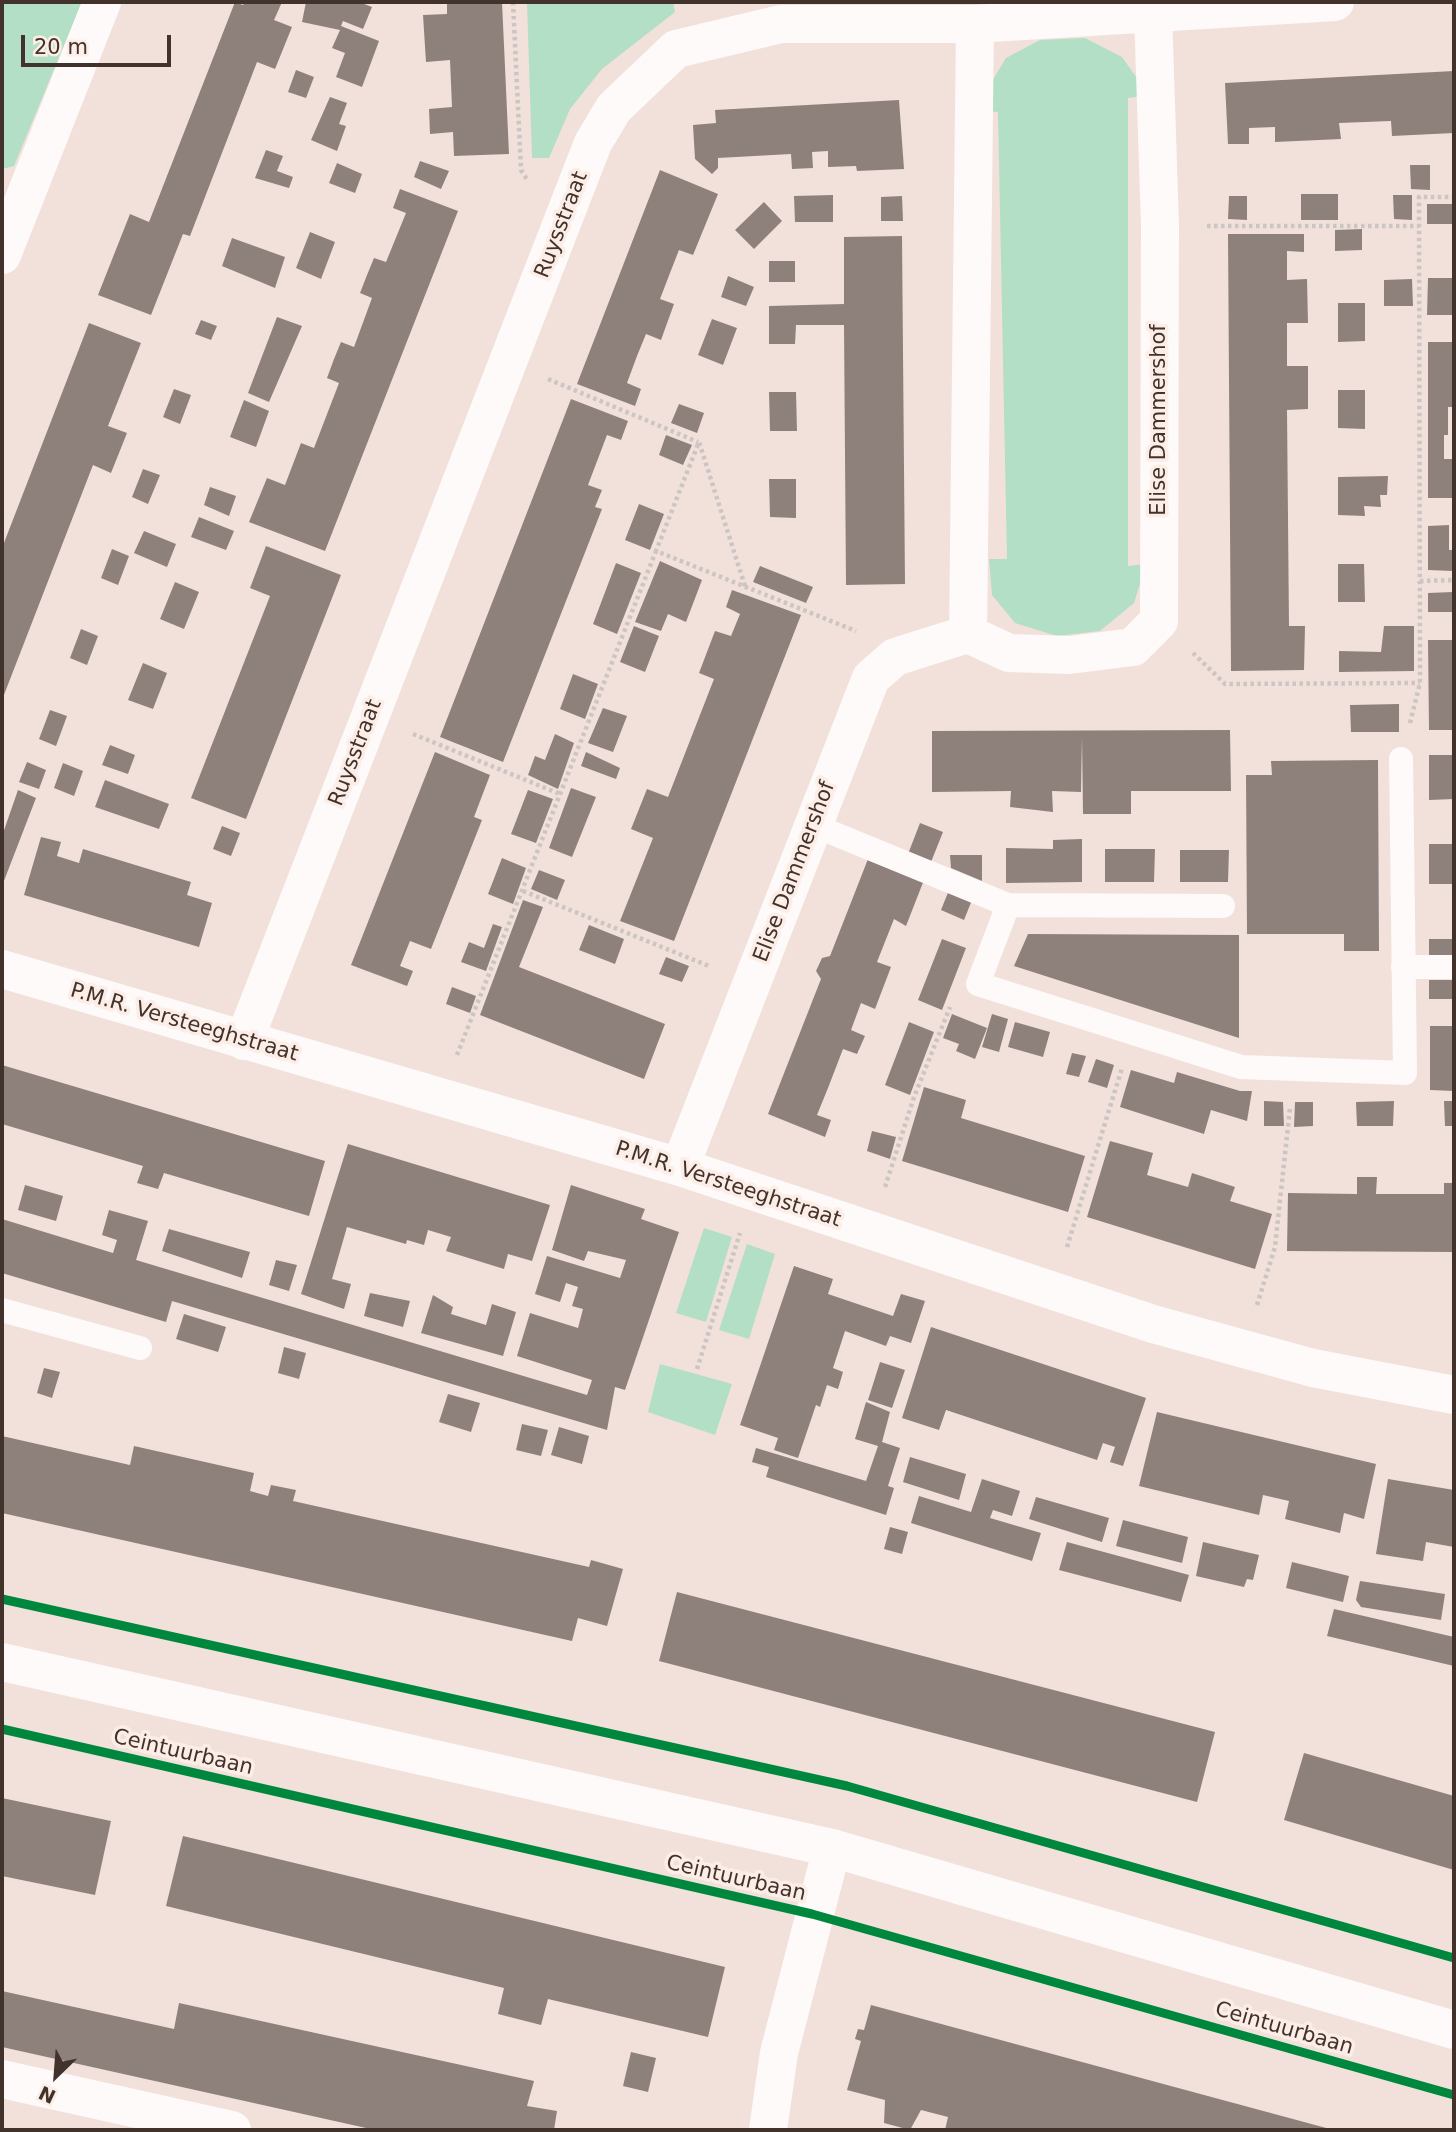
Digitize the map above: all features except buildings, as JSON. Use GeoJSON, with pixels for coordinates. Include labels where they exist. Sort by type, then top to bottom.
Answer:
{"type":"FeatureCollection","features":[{"type":"Feature","properties":{"kind":"street"},"geometry":{"type":"LineString","coordinates":[[5,239],[102,2]]}},
{"type":"Feature","properties":{"kind":"street","name":"Ruysstraat"},"geometry":{"type":"LineString","coordinates":[[244,1041],[593,143],[614,108],[676,49],[781,24],[975,24],[1335,2]]}},
{"type":"Feature","properties":{"kind":"street","name":"Elise Dammershof"},"geometry":{"type":"LineString","coordinates":[[1153,12],[1160,226],[1159,621]]}},
{"type":"Feature","properties":{"kind":"street"},"geometry":{"type":"LineString","coordinates":[[975,24],[968,634],[1009,653],[1070,655],[1133,647],[1159,621]]}},
{"type":"Feature","properties":{"kind":"street","name":"Elise Dammershof"},"geometry":{"type":"LineString","coordinates":[[680,1167],[871,678],[895,657],[968,634]]}},
{"type":"Feature","properties":{"kind":"street","name":"P.M.R. Versteeghstraat"},"geometry":{"type":"LineString","coordinates":[[2,969],[680,1167],[1054,1292],[1244,1350],[1313,1368],[1454,1395]]}},
{"type":"Feature","properties":{"kind":"street"},"geometry":{"type":"LineString","coordinates":[[2,1662],[832,1848],[1454,2030]]}},
{"type":"Feature","properties":{"kind":"street"},"geometry":{"type":"LineString","coordinates":[[768,2130],[779,2053],[832,1848]]}},
{"type":"Feature","properties":{"kind":"street"},"geometry":{"type":"LineString","coordinates":[[2,2079],[232,2130]]}},
{"type":"Feature","properties":{"kind":"lane"},"geometry":{"type":"LineString","coordinates":[[1008,905],[978,984],[1241,1067],[1405,1073],[1401,759]]}},
{"type":"Feature","properties":{"kind":"lane"},"geometry":{"type":"LineString","coordinates":[[813,825],[1008,905],[1223,906]]}},
{"type":"Feature","properties":{"kind":"lane"},"geometry":{"type":"LineString","coordinates":[[1404,967],[1454,967]]}},
{"type":"Feature","properties":{"kind":"lane"},"geometry":{"type":"LineString","coordinates":[[2,1310],[140,1348]]}},
{"type":"Feature","properties":{"kind":"path"},"geometry":{"type":"LineString","coordinates":[[513,2],[521,170],[558,234]]}},
{"type":"Feature","properties":{"kind":"path"},"geometry":{"type":"LineString","coordinates":[[1401,759],[1420,683],[1419,197],[1454,197]]}},
{"type":"Feature","properties":{"kind":"path"},"geometry":{"type":"LineString","coordinates":[[1160,226],[1419,226]]}},
{"type":"Feature","properties":{"kind":"path"},"geometry":{"type":"LineString","coordinates":[[509,362],[699,442],[745,586]]}},
{"type":"Feature","properties":{"kind":"path"},"geometry":{"type":"LineString","coordinates":[[445,1100],[457,1057],[699,442]]}},
{"type":"Feature","properties":{"kind":"path"},"geometry":{"type":"LineString","coordinates":[[656,551],[854,629],[895,657]]}},
{"type":"Feature","properties":{"kind":"path"},"geometry":{"type":"LineString","coordinates":[[1420,581],[1454,580]]}},
{"type":"Feature","properties":{"kind":"path"},"geometry":{"type":"LineString","coordinates":[[1159,621],[1226,684],[1420,683]]}},
{"type":"Feature","properties":{"kind":"path"},"geometry":{"type":"LineString","coordinates":[[370,717],[560,794]]}},
{"type":"Feature","properties":{"kind":"path"},"geometry":{"type":"LineString","coordinates":[[523,891],[752,983]]}},
{"type":"Feature","properties":{"kind":"path"},"geometry":{"type":"LineString","coordinates":[[871,1231],[914,1097],[949,1007],[978,984]]}},
{"type":"Feature","properties":{"kind":"path"},"geometry":{"type":"LineString","coordinates":[[1054,1292],[1133,1033]]}},
{"type":"Feature","properties":{"kind":"path"},"geometry":{"type":"LineString","coordinates":[[1244,1350],[1275,1247],[1290,1126],[1289,1069]]}},
{"type":"Feature","properties":{"kind":"path"},"geometry":{"type":"LineString","coordinates":[[697,1369],[753,1191]]}},
{"type":"Feature","properties":{"kind":"green space"},"geometry":{"type":"Polygon","coordinates":[[[2,2],[82,2],[14,166],[2,169],[2,2]]]}},
{"type":"Feature","properties":{"kind":"green space"},"geometry":{"type":"Polygon","coordinates":[[[527,2],[673,2],[675,12],[602,69],[570,109],[549,158],[532,158],[527,2]]]}},
{"type":"Feature","properties":{"kind":"green space"},"geometry":{"type":"Polygon","coordinates":[[[1085,38],[1122,57],[1144,88],[1143,96],[1128,98],[1128,566],[1146,564],[1134,603],[1100,631],[1057,636],[1015,623],[992,595],[989,559],[1007,559],[998,112],[986,111],[985,93],[1006,58],[1040,40],[1085,38]]]}},
{"type":"Feature","properties":{"kind":"green space"},"geometry":{"type":"Polygon","coordinates":[[[704,1228],[732,1237],[706,1322],[676,1313],[704,1228]]]}},
{"type":"Feature","properties":{"kind":"green space"},"geometry":{"type":"Polygon","coordinates":[[[747,1244],[775,1254],[749,1339],[719,1330],[747,1244]]]}},
{"type":"Feature","properties":{"kind":"green space"},"geometry":{"type":"Polygon","coordinates":[[[660,1364],[732,1384],[715,1435],[648,1412],[660,1364]]]}},
{"type":"Feature","properties":{"kind":"cycle path"},"geometry":{"type":"LineString","coordinates":[[2,1599],[847,1786],[1454,1958]]}},
{"type":"Feature","properties":{"kind":"cycle path","name":"Ceintuurbaan"},"geometry":{"type":"LineString","coordinates":[[2,1729],[812,1914],[1454,2095]]}}]}
